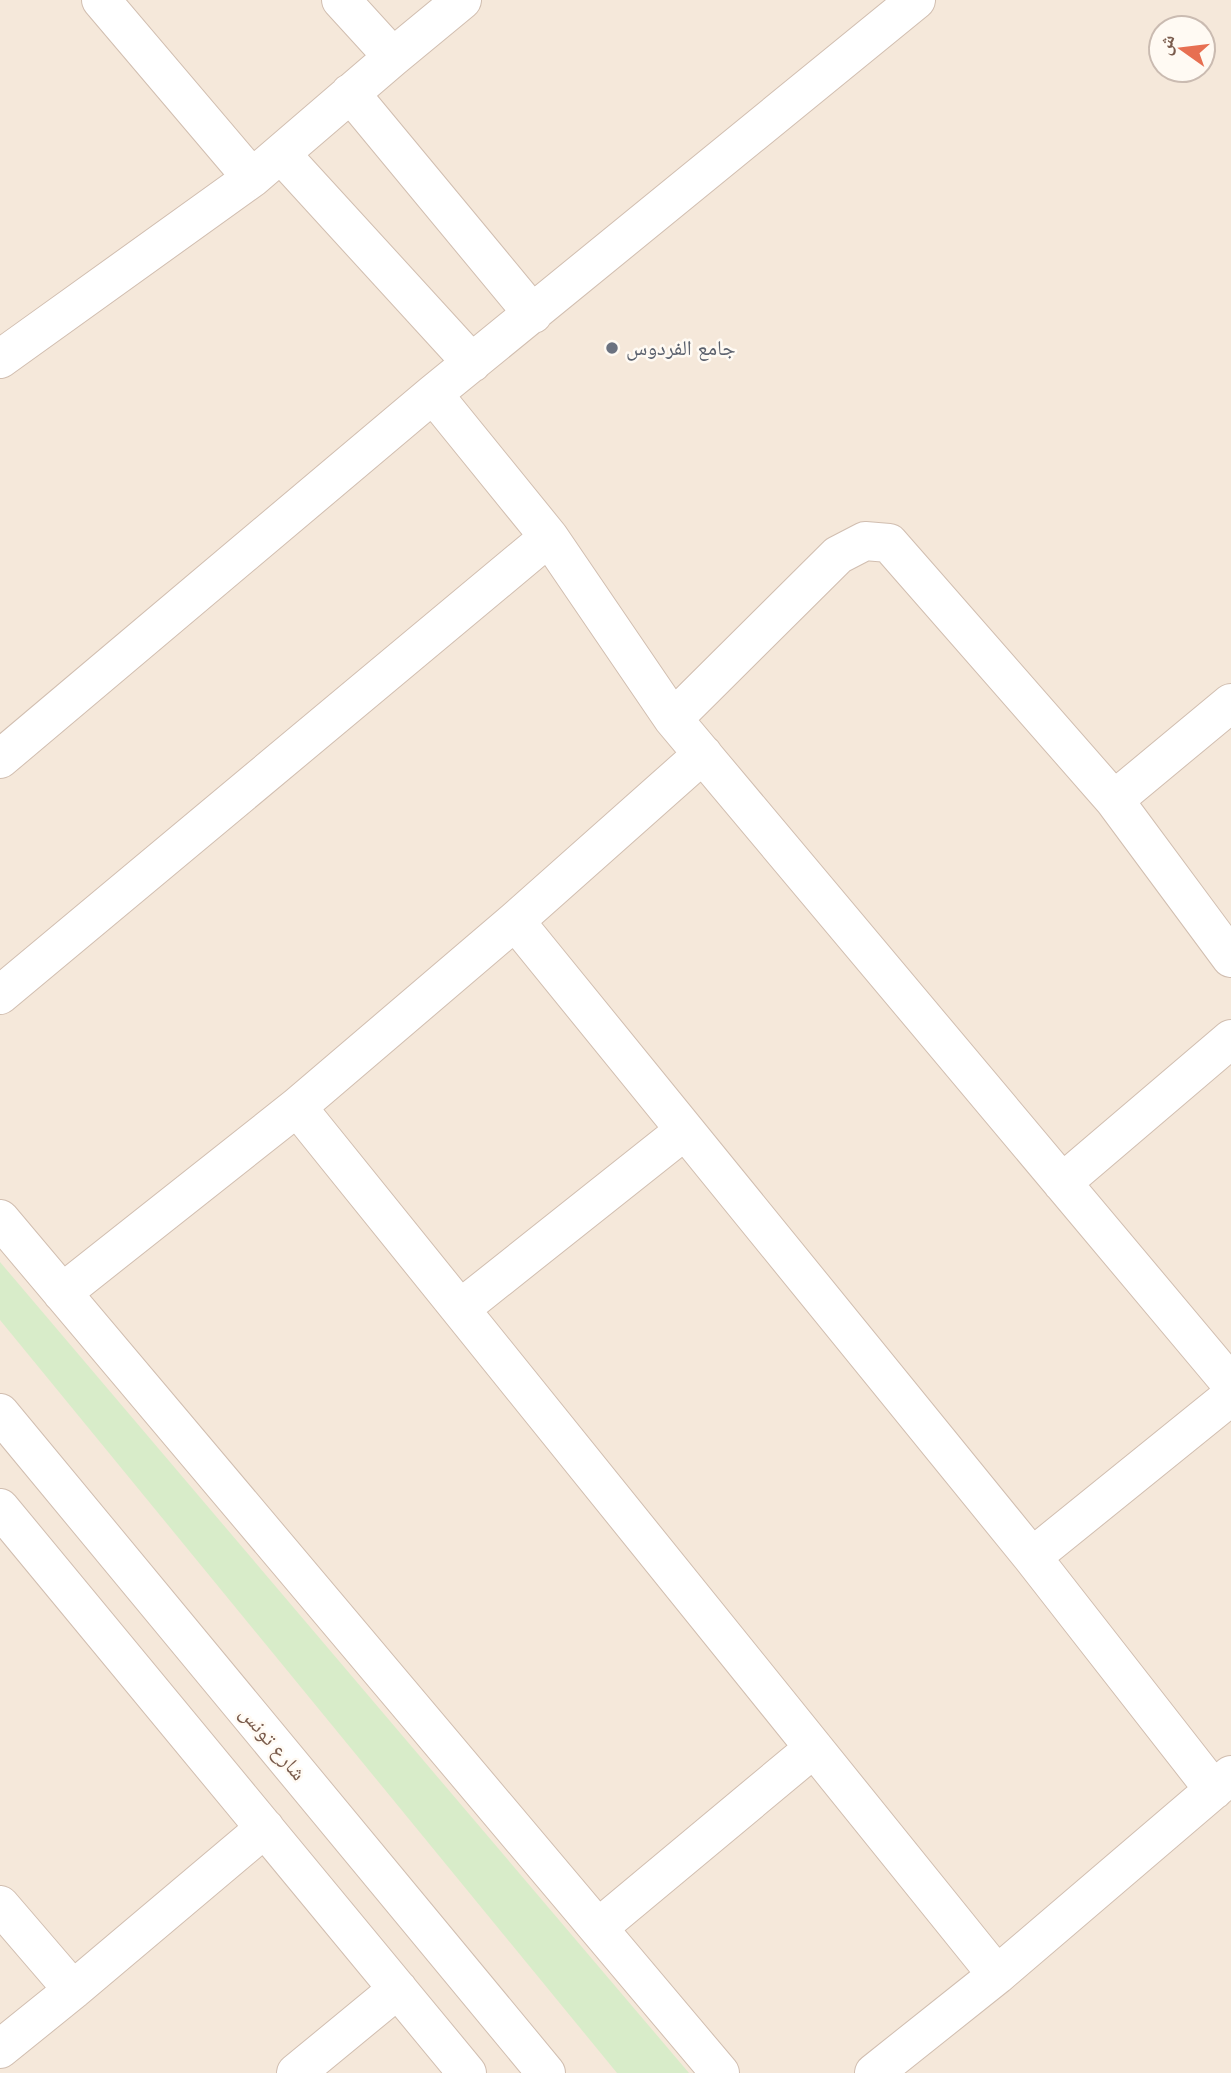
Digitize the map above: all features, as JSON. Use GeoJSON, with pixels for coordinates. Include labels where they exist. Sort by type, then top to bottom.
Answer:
{"type":"FeatureCollection","features":[{"type":"Feature","properties":{"kind":"street"},"geometry":{"type":"LineString","coordinates":[[101,0],[252,178]]}},
{"type":"Feature","properties":{"kind":"street"},"geometry":{"type":"LineString","coordinates":[[341,0],[393,57]]}},
{"type":"Feature","properties":{"kind":"street"},"geometry":{"type":"LineString","coordinates":[[4,348],[252,178],[462,0]]}},
{"type":"Feature","properties":{"kind":"street"},"geometry":{"type":"LineString","coordinates":[[0,759],[433,394],[916,0]]}},
{"type":"Feature","properties":{"kind":"street"},"geometry":{"type":"LineString","coordinates":[[350,93],[533,314]]}},
{"type":"Feature","properties":{"kind":"street"},"geometry":{"type":"LineString","coordinates":[[281,154],[472,363]]}},
{"type":"Feature","properties":{"kind":"street"},"geometry":{"type":"LineString","coordinates":[[433,394],[549,537],[673,719],[1231,1384]]}},
{"type":"Feature","properties":{"kind":"street"},"geometry":{"type":"LineString","coordinates":[[0,995],[549,537]]}},
{"type":"Feature","properties":{"kind":"street"},"geometry":{"type":"LineString","coordinates":[[673,719],[838,555],[865,541],[888,543],[1114,800],[1231,958]]}},
{"type":"Feature","properties":{"kind":"street"},"geometry":{"type":"LineString","coordinates":[[1114,800],[1231,703]]}},
{"type":"Feature","properties":{"kind":"street"},"geometry":{"type":"LineString","coordinates":[[62,1293],[297,1107],[515,921],[703,754]]}},
{"type":"Feature","properties":{"kind":"street"},"geometry":{"type":"LineString","coordinates":[[515,921],[1032,1557],[1222,1782],[997,1975],[874,2073]]}},
{"type":"Feature","properties":{"kind":"street"},"geometry":{"type":"LineString","coordinates":[[1062,1183],[1231,1039]]}},
{"type":"Feature","properties":{"kind":"street"},"geometry":{"type":"LineString","coordinates":[[297,1107],[997,1975]]}},
{"type":"Feature","properties":{"kind":"street"},"geometry":{"type":"LineString","coordinates":[[460,1309],[684,1130]]}},
{"type":"Feature","properties":{"kind":"street"},"geometry":{"type":"LineString","coordinates":[[0,1219],[720,2073]]}},
{"type":"Feature","properties":{"kind":"street"},"geometry":{"type":"LineString","coordinates":[[1032,1557],[1231,1395]]}},
{"type":"Feature","properties":{"kind":"street","name":"شارع تونس"},"geometry":{"type":"LineString","coordinates":[[0,1413],[546,2073]]}},
{"type":"Feature","properties":{"kind":"street"},"geometry":{"type":"LineString","coordinates":[[4,1520],[265,1828],[467,2073]]}},
{"type":"Feature","properties":{"kind":"street"},"geometry":{"type":"LineString","coordinates":[[598,1928],[814,1748]]}},
{"type":"Feature","properties":{"kind":"street"},"geometry":{"type":"LineString","coordinates":[[0,2049],[265,1828]]}},
{"type":"Feature","properties":{"kind":"street"},"geometry":{"type":"LineString","coordinates":[[0,1905],[73,1990]]}},
{"type":"Feature","properties":{"kind":"street"},"geometry":{"type":"LineString","coordinates":[[296,2073],[398,1989]]}},
{"type":"Feature","properties":{"kind":"shaded area"},"geometry":{"type":"Polygon","coordinates":[[[0,0],[1231,0],[1231,2073],[0,2073],[0,0]]]}},
{"type":"Feature","properties":{"kind":"green space"},"geometry":{"type":"Polygon","coordinates":[[[0,1262],[689,2073],[617,2073],[0,1320],[0,1262]]]}},
{"type":"Feature","properties":{"kind":"place","name":"جامع الفردوس"},"geometry":{"type":"Point","coordinates":[612,348]}}]}
